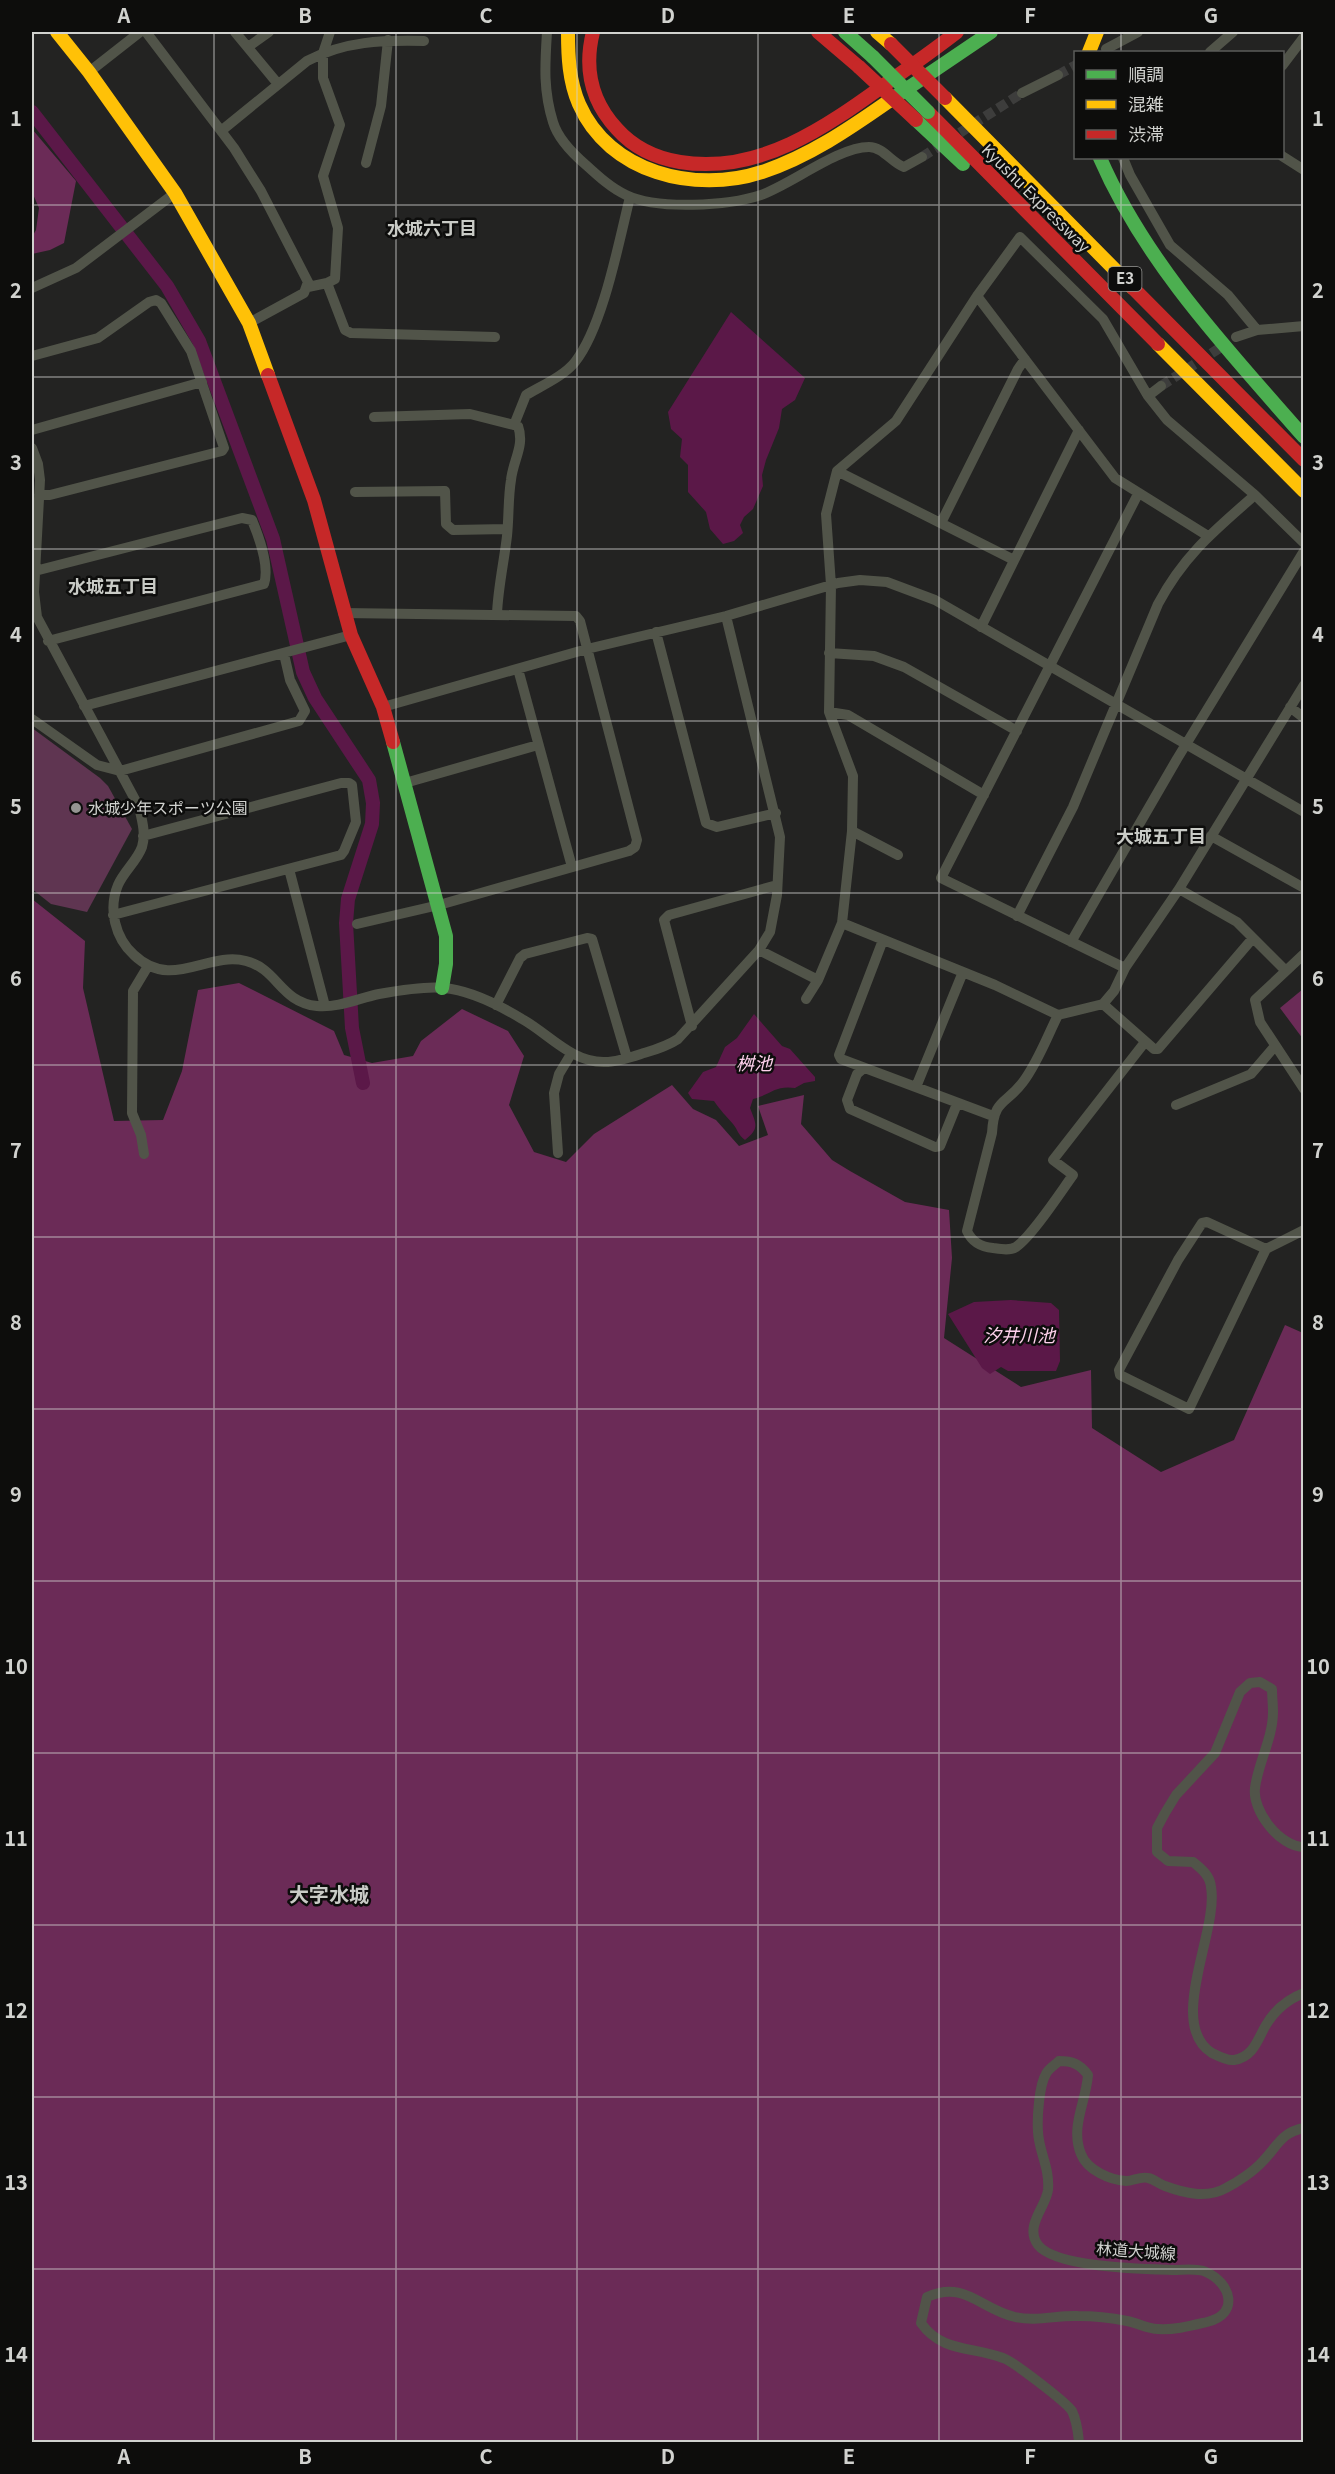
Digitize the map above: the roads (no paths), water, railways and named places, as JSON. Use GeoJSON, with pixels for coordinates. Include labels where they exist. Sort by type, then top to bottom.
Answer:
{"type":"FeatureCollection","features":[{"type":"Feature","properties":{"kind":"main road"},"geometry":{"type":"LineString","coordinates":[[57,32],[89,72],[176,193],[249,323],[314,500],[343,613],[383,707],[446,936],[446,964],[442,988]]}},
{"type":"Feature","properties":{"kind":"main road"},"geometry":{"type":"LineString","coordinates":[[568,32],[569,73],[574,92],[590,127],[602,140],[617,153],[652,172],[690,181],[708,182],[746,177],[805,154],[847,129],[992,32]]}},
{"type":"Feature","properties":{"kind":"main road"},"geometry":{"type":"LineString","coordinates":[[592,32],[587,62],[589,81],[603,113],[629,141],[645,150],[682,164],[702,166],[748,160],[772,153],[815,132],[957,32]]}},
{"type":"Feature","properties":{"kind":"main road"},"geometry":{"type":"LineString","coordinates":[[818,32],[859,66],[1113,300]]}},
{"type":"Feature","properties":{"kind":"main road","name":"Kyushu Expressway"},"geometry":{"type":"LineString","coordinates":[[846,32],[1304,491]]}},
{"type":"Feature","properties":{"kind":"main road","name":"Kyushu Expressway"},"geometry":{"type":"LineString","coordinates":[[877,32],[1304,460]]}},
{"type":"Feature","properties":{"kind":"main road"},"geometry":{"type":"LineString","coordinates":[[1089,51],[1097,32]]}},
{"type":"Feature","properties":{"kind":"main road"},"geometry":{"type":"LineString","coordinates":[[1100,159],[1116,194],[1155,255],[1193,305],[1304,437]]}},
{"type":"Feature","properties":{"kind":"street"},"geometry":{"type":"LineString","coordinates":[[89,72],[140,32]]}},
{"type":"Feature","properties":{"kind":"street"},"geometry":{"type":"LineString","coordinates":[[146,32],[221,131],[261,191],[308,282],[304,293],[249,323]]}},
{"type":"Feature","properties":{"kind":"street"},"geometry":{"type":"LineString","coordinates":[[235,32],[278,84]]}},
{"type":"Feature","properties":{"kind":"street"},"geometry":{"type":"LineString","coordinates":[[248,47],[269,32]]}},
{"type":"Feature","properties":{"kind":"street"},"geometry":{"type":"LineString","coordinates":[[308,287],[327,284],[335,279],[338,228],[323,176],[340,125],[323,78],[323,53],[330,32]]}},
{"type":"Feature","properties":{"kind":"street"},"geometry":{"type":"LineString","coordinates":[[547,32],[543,80],[554,124],[566,145],[579,159],[630,197],[676,204],[721,203],[763,194],[842,155],[866,147],[880,151],[904,167],[922,158]]}},
{"type":"Feature","properties":{"kind":"street"},"geometry":{"type":"LineString","coordinates":[[1106,49],[1138,32]]}},
{"type":"Feature","properties":{"kind":"street"},"geometry":{"type":"LineString","coordinates":[[1211,51],[1233,32]]}},
{"type":"Feature","properties":{"kind":"street"},"geometry":{"type":"LineString","coordinates":[[1284,63],[1304,38]]}},
{"type":"Feature","properties":{"kind":"street"},"geometry":{"type":"LineString","coordinates":[[221,131],[308,61],[323,53],[347,45],[388,40],[424,42]]}},
{"type":"Feature","properties":{"kind":"street"},"geometry":{"type":"LineString","coordinates":[[366,163],[381,106],[388,40]]}},
{"type":"Feature","properties":{"kind":"street"},"geometry":{"type":"LineString","coordinates":[[1022,93],[1058,75]]}},
{"type":"Feature","properties":{"kind":"street"},"geometry":{"type":"LineString","coordinates":[[1284,157],[1301,164]]}},
{"type":"Feature","properties":{"kind":"street"},"geometry":{"type":"LineString","coordinates":[[1123,159],[1130,175],[1170,244],[1228,295],[1257,330]]}},
{"type":"Feature","properties":{"kind":"street"},"geometry":{"type":"LineString","coordinates":[[32,288],[76,268],[176,193]]}},
{"type":"Feature","properties":{"kind":"street"},"geometry":{"type":"LineString","coordinates":[[514,425],[526,395],[575,363],[594,329],[630,197]]}},
{"type":"Feature","properties":{"kind":"street"},"geometry":{"type":"LineString","coordinates":[[806,999],[818,980],[842,923],[852,831],[852,776],[829,712],[831,585],[826,514],[837,471],[896,421],[977,296],[1020,237],[1103,320],[1148,396],[1167,420],[1255,495],[1304,543]]}},
{"type":"Feature","properties":{"kind":"street"},"geometry":{"type":"LineString","coordinates":[[327,284],[345,330],[351,333],[495,337]]}},
{"type":"Feature","properties":{"kind":"street"},"geometry":{"type":"LineString","coordinates":[[977,296],[1115,478],[1208,536]]}},
{"type":"Feature","properties":{"kind":"street"},"geometry":{"type":"LineString","coordinates":[[32,356],[98,338],[149,302],[156,300],[161,303],[185,339],[223,443],[222,452],[50,495],[39,495]]}},
{"type":"Feature","properties":{"kind":"street"},"geometry":{"type":"LineString","coordinates":[[1236,337],[1257,330],[1304,326]]}},
{"type":"Feature","properties":{"kind":"street"},"geometry":{"type":"LineString","coordinates":[[941,523],[1025,359]]}},
{"type":"Feature","properties":{"kind":"street"},"geometry":{"type":"LineString","coordinates":[[32,430],[202,382]]}},
{"type":"Feature","properties":{"kind":"street"},"geometry":{"type":"LineString","coordinates":[[1148,396],[1161,386]]}},
{"type":"Feature","properties":{"kind":"street"},"geometry":{"type":"LineString","coordinates":[[374,417],[470,414],[518,426],[521,442],[512,473],[497,614]]}},
{"type":"Feature","properties":{"kind":"street"},"geometry":{"type":"LineString","coordinates":[[981,627],[1079,430]]}},
{"type":"Feature","properties":{"kind":"street"},"geometry":{"type":"LineString","coordinates":[[32,448],[38,464],[39,495],[34,592],[37,617],[139,807],[144,826],[142,845],[136,860],[119,884],[113,901],[113,915],[122,941],[134,955],[148,966],[170,972],[226,960],[246,961],[262,968],[286,993],[300,1003],[325,1005],[340,1005],[380,994],[442,988],[476,995],[523,1019],[571,1054],[604,1062],[665,1047],[678,1039],[759,950],[774,920],[780,837],[726,615]]}},
{"type":"Feature","properties":{"kind":"street"},"geometry":{"type":"LineString","coordinates":[[837,471],[1014,560]]}},
{"type":"Feature","properties":{"kind":"street"},"geometry":{"type":"LineString","coordinates":[[355,492],[445,491],[446,524],[453,530],[507,529]]}},
{"type":"Feature","properties":{"kind":"street"},"geometry":{"type":"LineString","coordinates":[[1125,968],[941,878],[1138,494]]}},
{"type":"Feature","properties":{"kind":"street"},"geometry":{"type":"LineString","coordinates":[[1017,916],[1073,807],[1115,704],[1169,583],[1189,555],[1255,495]]}},
{"type":"Feature","properties":{"kind":"street"},"geometry":{"type":"LineString","coordinates":[[35,570],[242,518],[252,520],[264,563],[266,575],[264,584],[48,641]]}},
{"type":"Feature","properties":{"kind":"street"},"geometry":{"type":"LineString","coordinates":[[1071,942],[1186,745],[1304,551]]}},
{"type":"Feature","properties":{"kind":"street"},"geometry":{"type":"LineString","coordinates":[[383,707],[831,585],[860,580],[886,582],[935,600],[1304,812]]}},
{"type":"Feature","properties":{"kind":"street"},"geometry":{"type":"LineString","coordinates":[[343,613],[576,616],[637,840],[635,847],[629,851],[439,905],[357,924]]}},
{"type":"Feature","properties":{"kind":"street"},"geometry":{"type":"LineString","coordinates":[[656,632],[706,823],[717,827],[776,813]]}},
{"type":"Feature","properties":{"kind":"street"},"geometry":{"type":"LineString","coordinates":[[84,706],[351,635]]}},
{"type":"Feature","properties":{"kind":"street"},"geometry":{"type":"LineString","coordinates":[[829,652],[867,655],[904,667],[1017,731]]}},
{"type":"Feature","properties":{"kind":"street"},"geometry":{"type":"LineString","coordinates":[[32,719],[97,765],[120,771],[299,721],[304,711],[290,680],[284,654]]}},
{"type":"Feature","properties":{"kind":"street"},"geometry":{"type":"LineString","coordinates":[[518,669],[572,867]]}},
{"type":"Feature","properties":{"kind":"street"},"geometry":{"type":"LineString","coordinates":[[842,923],[963,972],[1058,1015],[1103,1004],[1114,991],[1125,968],[1179,889],[1304,685]]}},
{"type":"Feature","properties":{"kind":"street"},"geometry":{"type":"LineString","coordinates":[[1290,707],[1304,718]]}},
{"type":"Feature","properties":{"kind":"street"},"geometry":{"type":"LineString","coordinates":[[829,712],[848,715],[984,795]]}},
{"type":"Feature","properties":{"kind":"street"},"geometry":{"type":"LineString","coordinates":[[405,783],[538,745]]}},
{"type":"Feature","properties":{"kind":"street"},"geometry":{"type":"LineString","coordinates":[[113,915],[341,855],[356,822],[352,785],[349,783],[143,836]]}},
{"type":"Feature","properties":{"kind":"street"},"geometry":{"type":"LineString","coordinates":[[852,831],[898,855]]}},
{"type":"Feature","properties":{"kind":"street"},"geometry":{"type":"LineString","coordinates":[[1211,836],[1304,888]]}},
{"type":"Feature","properties":{"kind":"street"},"geometry":{"type":"LineString","coordinates":[[289,869],[325,1005]]}},
{"type":"Feature","properties":{"kind":"street"},"geometry":{"type":"LineString","coordinates":[[692,1026],[664,920],[669,915],[777,885]]}},
{"type":"Feature","properties":{"kind":"street"},"geometry":{"type":"LineString","coordinates":[[1179,889],[1237,922],[1285,970]]}},
{"type":"Feature","properties":{"kind":"street"},"geometry":{"type":"LineString","coordinates":[[496,1005],[520,958],[525,954],[588,938],[592,939],[627,1058]]}},
{"type":"Feature","properties":{"kind":"street"},"geometry":{"type":"LineString","coordinates":[[1103,1004],[1145,1042],[1154,1049],[1158,1049],[1253,938]]}},
{"type":"Feature","properties":{"kind":"street"},"geometry":{"type":"LineString","coordinates":[[883,940],[839,1055],[842,1059],[864,1068],[993,1116]]}},
{"type":"Feature","properties":{"kind":"street"},"geometry":{"type":"LineString","coordinates":[[759,950],[818,980]]}},
{"type":"Feature","properties":{"kind":"street"},"geometry":{"type":"LineString","coordinates":[[1304,954],[1256,1000],[1260,1022],[1304,1089]]}},
{"type":"Feature","properties":{"kind":"street"},"geometry":{"type":"LineString","coordinates":[[144,1154],[141,1135],[132,1113],[133,991],[148,966]]}},
{"type":"Feature","properties":{"kind":"street"},"geometry":{"type":"LineString","coordinates":[[916,1087],[963,972]]}},
{"type":"Feature","properties":{"kind":"street"},"geometry":{"type":"LineString","coordinates":[[1058,1015],[1022,1083],[1004,1099],[993,1116],[992,1132],[967,1231],[975,1242],[985,1247],[1010,1250],[1027,1236],[1073,1176],[1053,1160],[1145,1042]]}},
{"type":"Feature","properties":{"kind":"street"},"geometry":{"type":"LineString","coordinates":[[1176,1105],[1251,1074],[1275,1046]]}},
{"type":"Feature","properties":{"kind":"street"},"geometry":{"type":"LineString","coordinates":[[558,1153],[554,1093],[559,1074],[571,1054]]}},
{"type":"Feature","properties":{"kind":"street"},"geometry":{"type":"LineString","coordinates":[[864,1068],[857,1074],[847,1100],[850,1109],[934,1147],[940,1146],[957,1104]]}},
{"type":"Feature","properties":{"kind":"street"},"geometry":{"type":"LineString","coordinates":[[1266,1250],[1207,1222],[1202,1222],[1178,1260],[1119,1370],[1120,1375],[1189,1409],[1266,1250],[1304,1230]]}},
{"type":"Feature","properties":{"kind":"street"},"geometry":{"type":"LineString","coordinates":[[1304,1846],[1297,1847],[1276,1834],[1261,1816],[1254,1791],[1273,1713],[1272,1689],[1260,1682],[1250,1683],[1240,1692],[1215,1753],[1176,1795],[1157,1828],[1156,1852],[1168,1861],[1193,1862],[1206,1874],[1211,1887],[1211,1905],[1194,2005],[1193,2024],[1205,2048],[1220,2057],[1233,2060],[1248,2053],[1259,2043],[1265,2025],[1277,2010],[1292,1997],[1304,1993]]}},
{"type":"Feature","properties":{"kind":"street","name":"林道大城線"},"geometry":{"type":"LineString","coordinates":[[1078,2442],[1077,2428],[1071,2409],[1015,2363],[1003,2357],[952,2346],[930,2336],[921,2323],[927,2297],[940,2291],[958,2291],[992,2310],[1016,2318],[1043,2320],[1076,2316],[1128,2321],[1155,2329],[1177,2330],[1212,2321],[1226,2310],[1229,2301],[1228,2290],[1217,2278],[1203,2270],[1122,2268],[1083,2263],[1050,2255],[1037,2244],[1034,2230],[1036,2213],[1048,2192],[1047,2163],[1038,2133],[1040,2098],[1045,2074],[1059,2061],[1071,2061],[1083,2067],[1088,2074],[1087,2090],[1075,2136],[1082,2157],[1099,2174],[1125,2181],[1148,2178],[1164,2186],[1203,2196],[1225,2189],[1262,2162],[1279,2139],[1294,2130],[1304,2128]]}},
{"type":"Feature","properties":{"kind":"water"},"geometry":{"type":"Polygon","coordinates":[[[731,312],[805,378],[795,400],[782,409],[779,428],[762,475],[763,486],[753,509],[744,517],[740,525],[743,533],[734,541],[723,544],[710,529],[706,512],[688,492],[688,465],[680,457],[682,439],[671,429],[668,412],[731,312]]]}},
{"type":"Feature","properties":{"kind":"water","name":"桝池"},"geometry":{"type":"Polygon","coordinates":[[[754,1014],[782,1046],[790,1049],[815,1077],[815,1081],[795,1088],[777,1089],[753,1099],[750,1108],[755,1129],[745,1140],[714,1101],[692,1099],[688,1093],[703,1072],[716,1067],[725,1047],[737,1038],[754,1014]]]}},
{"type":"Feature","properties":{"kind":"water","name":"汐井川池"},"geometry":{"type":"Polygon","coordinates":[[[1011,1300],[1051,1303],[1059,1310],[1060,1361],[1056,1371],[1008,1371],[1001,1367],[990,1374],[982,1368],[948,1314],[974,1302],[1011,1300]]]}},
{"type":"Feature","properties":{"kind":"waterway"},"geometry":{"type":"LineString","coordinates":[[32,112],[167,286],[199,341],[273,539],[303,672],[315,698],[369,780],[373,803],[372,824],[348,899],[346,923],[352,1028],[363,1083]]}},
{"type":"Feature","properties":{"kind":"tunnel"},"geometry":{"type":"LineString","coordinates":[[1058,75],[1074,66]]}},
{"type":"Feature","properties":{"kind":"tunnel"},"geometry":{"type":"LineString","coordinates":[[922,157],[1022,93]]}},
{"type":"Feature","properties":{"kind":"tunnel"},"geometry":{"type":"LineString","coordinates":[[1161,386],[1229,342]]}},
{"type":"Feature","properties":{"kind":"place","name":"水城少年スポーツ公園"},"geometry":{"type":"Point","coordinates":[76,808]}},
{"type":"Feature","properties":{"kind":"district","name":"水城六丁目"},"geometry":{"type":"Point","coordinates":[432,229]}},
{"type":"Feature","properties":{"kind":"district","name":"水城五丁目"},"geometry":{"type":"Point","coordinates":[113,587]}},
{"type":"Feature","properties":{"kind":"district","name":"大城五丁目"},"geometry":{"type":"Point","coordinates":[1161,837]}},
{"type":"Feature","properties":{"kind":"district","name":"大字水城"},"geometry":{"type":"Point","coordinates":[329,1895]}}]}
